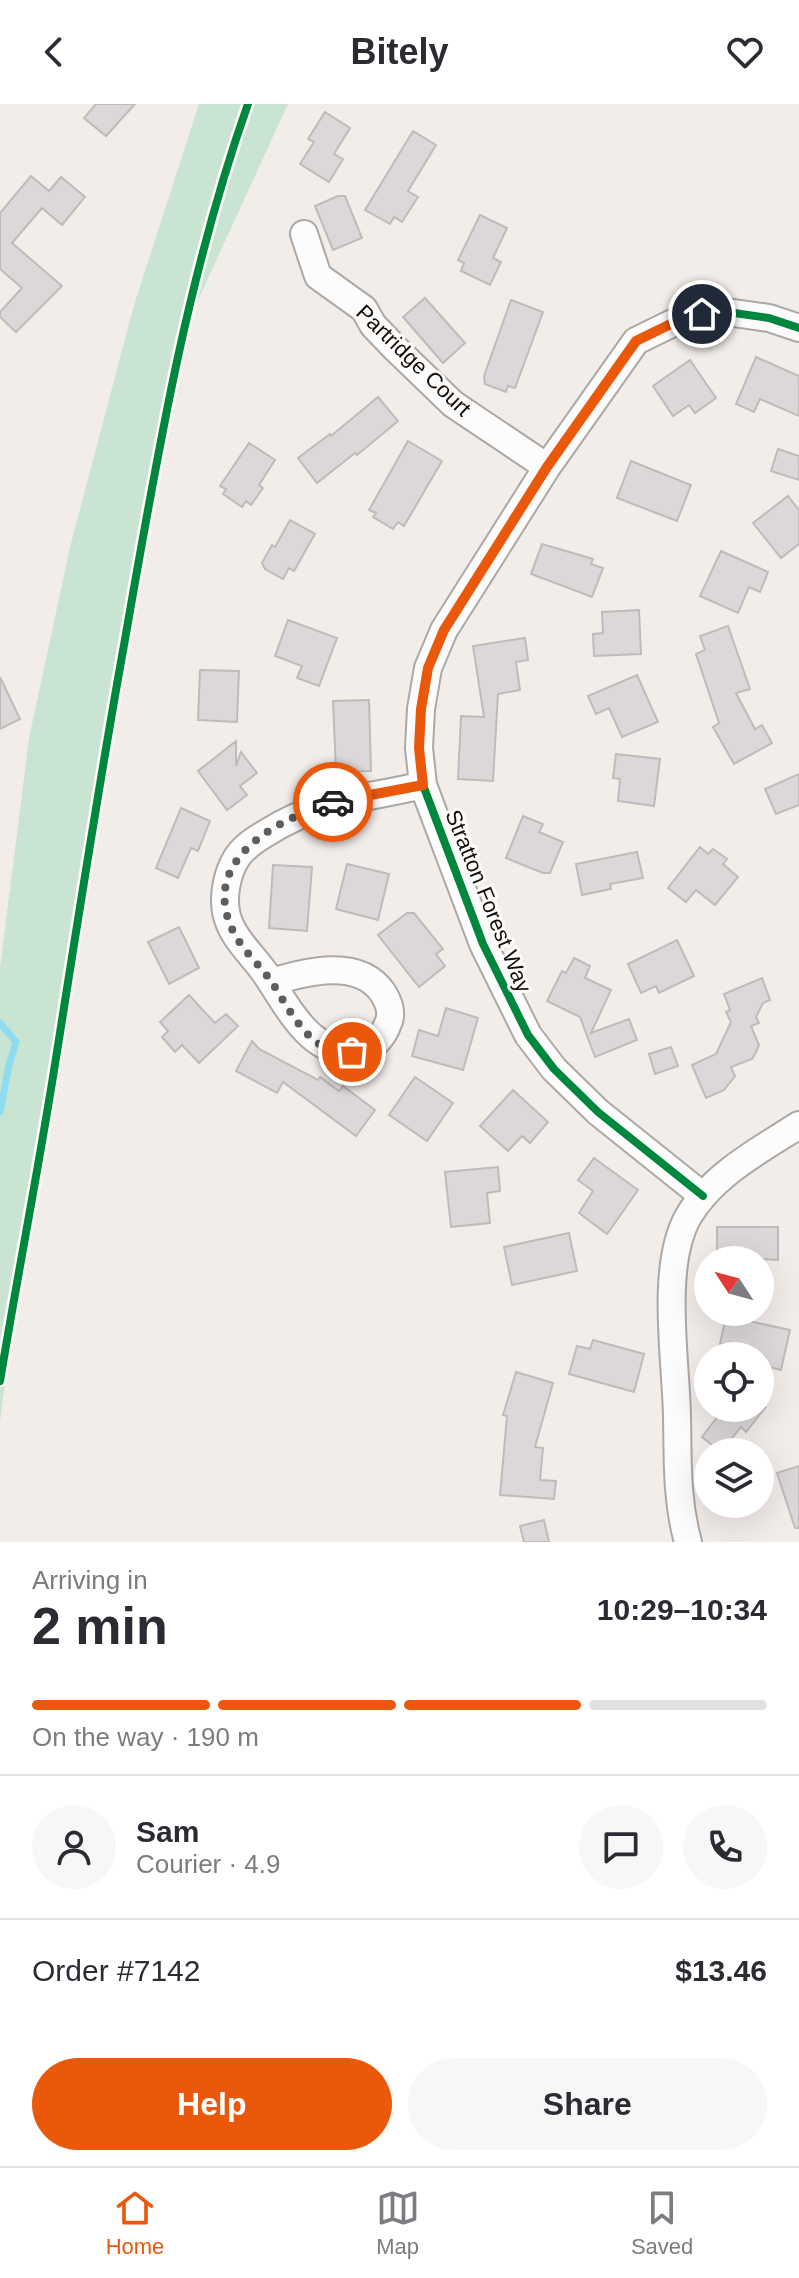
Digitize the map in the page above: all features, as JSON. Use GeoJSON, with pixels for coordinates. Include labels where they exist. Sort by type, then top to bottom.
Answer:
{"type":"FeatureCollection","features":[{"type":"Feature","properties":{"kind":"street","name":"Partridge Court"},"geometry":{"type":"LineString","coordinates":[[304,234],[318,276],[364,309],[373,325],[453,404],[547,467]]}},
{"type":"Feature","properties":{"kind":"street","name":"Stratton Forest Way"},"geometry":{"type":"LineString","coordinates":[[703,1196],[598,1112],[554,1069],[528,1035],[483,944],[423,785],[419,748],[421,709],[428,668],[444,630],[547,467],[636,341],[685,317],[720,311],[769,318],[799,328]]}},
{"type":"Feature","properties":{"kind":"street"},"geometry":{"type":"LineString","coordinates":[[271,982],[233,931],[226,912],[225,893],[236,858],[251,842],[306,811],[335,801],[423,785]]}},
{"type":"Feature","properties":{"kind":"street"},"geometry":{"type":"LineString","coordinates":[[688,1542],[680,1515],[676,1468],[677,1416],[672,1337],[675,1258],[687,1219],[703,1196],[742,1161],[799,1125]]}},
{"type":"Feature","properties":{"kind":"green space"},"geometry":{"type":"Polygon","coordinates":[[[199,104],[288,104],[186,326],[161,421],[58,1088],[8,1360],[0,1422],[0,968],[29,738],[70,547],[134,305],[199,104]]]}},
{"type":"Feature","properties":{"kind":"building"},"geometry":{"type":"Polygon","coordinates":[[[96,104],[135,104],[106,136],[84,118],[96,104]]]}},
{"type":"Feature","properties":{"kind":"building"},"geometry":{"type":"Polygon","coordinates":[[[325,112],[350,128],[334,154],[343,159],[329,182],[300,164],[314,142],[308,139],[325,112]]]}},
{"type":"Feature","properties":{"kind":"building"},"geometry":{"type":"Polygon","coordinates":[[[413,131],[436,145],[408,191],[418,197],[402,222],[394,217],[390,224],[365,210],[413,131]]]}},
{"type":"Feature","properties":{"kind":"building"},"geometry":{"type":"Polygon","coordinates":[[[31,176],[49,191],[61,177],[85,197],[62,225],[42,208],[12,243],[62,286],[16,332],[0,317],[0,312],[22,288],[0,269],[0,213],[31,176]]]}},
{"type":"Feature","properties":{"kind":"building"},"geometry":{"type":"Polygon","coordinates":[[[345,196],[362,238],[333,250],[315,206],[345,196]]]}},
{"type":"Feature","properties":{"kind":"building"},"geometry":{"type":"Polygon","coordinates":[[[480,215],[507,228],[493,258],[501,262],[490,285],[461,271],[464,263],[458,260],[480,215]]]}},
{"type":"Feature","properties":{"kind":"building"},"geometry":{"type":"Polygon","coordinates":[[[425,298],[465,343],[443,363],[403,317],[425,298]]]}},
{"type":"Feature","properties":{"kind":"building"},"geometry":{"type":"Polygon","coordinates":[[[511,300],[543,312],[515,388],[508,386],[506,392],[485,384],[484,376],[511,300]]]}},
{"type":"Feature","properties":{"kind":"building"},"geometry":{"type":"Polygon","coordinates":[[[756,357],[799,376],[799,416],[760,399],[754,412],[736,404],[756,357]]]}},
{"type":"Feature","properties":{"kind":"building"},"geometry":{"type":"Polygon","coordinates":[[[690,360],[716,398],[695,413],[689,405],[673,416],[653,386],[690,360]]]}},
{"type":"Feature","properties":{"kind":"building"},"geometry":{"type":"Polygon","coordinates":[[[378,397],[398,421],[317,483],[298,458],[331,436],[378,397]]]}},
{"type":"Feature","properties":{"kind":"building"},"geometry":{"type":"Polygon","coordinates":[[[408,441],[442,461],[404,526],[398,522],[393,529],[373,517],[376,513],[369,510],[408,441]]]}},
{"type":"Feature","properties":{"kind":"building"},"geometry":{"type":"Polygon","coordinates":[[[249,443],[275,460],[259,485],[263,488],[251,505],[246,501],[242,507],[223,494],[226,489],[220,486],[249,443]]]}},
{"type":"Feature","properties":{"kind":"building"},"geometry":{"type":"Polygon","coordinates":[[[778,449],[799,456],[799,480],[771,471],[778,449]]]}},
{"type":"Feature","properties":{"kind":"building"},"geometry":{"type":"Polygon","coordinates":[[[631,461],[691,485],[677,521],[617,498],[631,461]]]}},
{"type":"Feature","properties":{"kind":"building"},"geometry":{"type":"Polygon","coordinates":[[[788,496],[799,510],[799,544],[781,558],[753,523],[788,496]]]}},
{"type":"Feature","properties":{"kind":"building"},"geometry":{"type":"Polygon","coordinates":[[[290,520],[315,534],[294,571],[289,568],[283,579],[265,569],[262,563],[290,520]]]}},
{"type":"Feature","properties":{"kind":"building"},"geometry":{"type":"Polygon","coordinates":[[[542,544],[593,559],[591,564],[603,568],[592,597],[531,574],[542,544]]]}},
{"type":"Feature","properties":{"kind":"building"},"geometry":{"type":"Polygon","coordinates":[[[721,551],[768,572],[760,592],[749,587],[738,613],[700,596],[721,551]]]}},
{"type":"Feature","properties":{"kind":"building"},"geometry":{"type":"Polygon","coordinates":[[[639,610],[641,654],[594,656],[593,634],[603,633],[602,612],[639,610]]]}},
{"type":"Feature","properties":{"kind":"building"},"geometry":{"type":"Polygon","coordinates":[[[288,620],[337,638],[319,686],[297,678],[302,666],[275,656],[288,620]]]}},
{"type":"Feature","properties":{"kind":"building"},"geometry":{"type":"Polygon","coordinates":[[[728,626],[750,689],[736,693],[755,729],[762,725],[772,743],[734,764],[713,727],[719,723],[696,654],[705,650],[700,636],[728,626]]]}},
{"type":"Feature","properties":{"kind":"building"},"geometry":{"type":"Polygon","coordinates":[[[525,638],[528,660],[516,662],[520,690],[498,694],[493,781],[458,779],[461,716],[484,717],[473,646],[525,638]]]}},
{"type":"Feature","properties":{"kind":"building"},"geometry":{"type":"Polygon","coordinates":[[[200,670],[239,671],[237,722],[198,720],[200,670]]]}},
{"type":"Feature","properties":{"kind":"building"},"geometry":{"type":"Polygon","coordinates":[[[637,675],[658,722],[622,737],[609,708],[596,714],[588,696],[637,675]]]}},
{"type":"Feature","properties":{"kind":"building"},"geometry":{"type":"Polygon","coordinates":[[[0,677],[20,719],[0,729],[0,677]]]}},
{"type":"Feature","properties":{"kind":"building"},"geometry":{"type":"Polygon","coordinates":[[[369,700],[371,771],[336,772],[333,701],[369,700]]]}},
{"type":"Feature","properties":{"kind":"building"},"geometry":{"type":"Polygon","coordinates":[[[236,741],[236,766],[241,752],[257,773],[240,786],[247,795],[227,810],[198,771],[236,741]]]}},
{"type":"Feature","properties":{"kind":"building"},"geometry":{"type":"Polygon","coordinates":[[[616,754],[660,759],[654,806],[618,801],[620,779],[613,778],[616,754]]]}},
{"type":"Feature","properties":{"kind":"building"},"geometry":{"type":"Polygon","coordinates":[[[799,774],[799,805],[776,814],[765,789],[799,774]]]}},
{"type":"Feature","properties":{"kind":"building"},"geometry":{"type":"Polygon","coordinates":[[[181,808],[210,821],[198,851],[191,848],[178,878],[156,868],[181,808]]]}},
{"type":"Feature","properties":{"kind":"building"},"geometry":{"type":"Polygon","coordinates":[[[523,816],[543,824],[539,832],[563,842],[550,873],[506,858],[523,816]]]}},
{"type":"Feature","properties":{"kind":"building"},"geometry":{"type":"Polygon","coordinates":[[[700,847],[708,854],[713,849],[727,859],[723,864],[738,877],[715,905],[696,890],[686,902],[668,888],[700,847]]]}},
{"type":"Feature","properties":{"kind":"building"},"geometry":{"type":"Polygon","coordinates":[[[637,852],[643,878],[610,884],[611,889],[582,895],[576,864],[637,852]]]}},
{"type":"Feature","properties":{"kind":"building"},"geometry":{"type":"Polygon","coordinates":[[[347,864],[389,874],[378,920],[336,909],[347,864]]]}},
{"type":"Feature","properties":{"kind":"building"},"geometry":{"type":"Polygon","coordinates":[[[273,865],[312,867],[307,931],[269,928],[273,865]]]}},
{"type":"Feature","properties":{"kind":"building"},"geometry":{"type":"Polygon","coordinates":[[[407,913],[414,913],[443,949],[436,954],[445,966],[419,987],[378,935],[407,913]]]}},
{"type":"Feature","properties":{"kind":"building"},"geometry":{"type":"Polygon","coordinates":[[[179,927],[199,968],[169,984],[148,942],[179,927]]]}},
{"type":"Feature","properties":{"kind":"building"},"geometry":{"type":"Polygon","coordinates":[[[677,940],[694,976],[659,993],[656,986],[641,993],[628,964],[677,940]]]}},
{"type":"Feature","properties":{"kind":"building"},"geometry":{"type":"Polygon","coordinates":[[[574,958],[590,966],[585,978],[611,990],[591,1033],[629,1019],[637,1040],[595,1057],[580,1017],[547,1001],[562,971],[566,973],[574,958]]]}},
{"type":"Feature","properties":{"kind":"building"},"geometry":{"type":"Polygon","coordinates":[[[762,978],[770,1000],[763,1003],[756,1017],[759,1023],[751,1026],[759,1045],[755,1054],[752,1059],[731,1067],[735,1076],[724,1090],[706,1098],[692,1065],[716,1054],[731,1022],[726,1012],[730,1010],[724,994],[762,978]]]}},
{"type":"Feature","properties":{"kind":"building"},"geometry":{"type":"Polygon","coordinates":[[[189,995],[215,1023],[226,1014],[238,1026],[199,1063],[182,1045],[175,1052],[162,1037],[168,1031],[160,1022],[189,995]]]}},
{"type":"Feature","properties":{"kind":"building"},"geometry":{"type":"Polygon","coordinates":[[[446,1008],[478,1018],[463,1070],[412,1056],[419,1030],[438,1036],[446,1008]]]}},
{"type":"Feature","properties":{"kind":"building"},"geometry":{"type":"Polygon","coordinates":[[[252,1041],[259,1049],[318,1080],[320,1077],[339,1091],[343,1086],[375,1110],[356,1136],[283,1082],[277,1093],[236,1071],[252,1041]]]}},
{"type":"Feature","properties":{"kind":"building"},"geometry":{"type":"Polygon","coordinates":[[[671,1047],[678,1066],[655,1074],[649,1054],[671,1047]]]}},
{"type":"Feature","properties":{"kind":"building"},"geometry":{"type":"Polygon","coordinates":[[[415,1077],[453,1103],[427,1141],[389,1115],[415,1077]]]}},
{"type":"Feature","properties":{"kind":"building"},"geometry":{"type":"Polygon","coordinates":[[[513,1090],[548,1122],[530,1143],[522,1136],[508,1151],[480,1126],[513,1090]]]}},
{"type":"Feature","properties":{"kind":"building"},"geometry":{"type":"Polygon","coordinates":[[[594,1158],[638,1190],[607,1234],[579,1213],[593,1191],[578,1180],[594,1158]]]}},
{"type":"Feature","properties":{"kind":"building"},"geometry":{"type":"Polygon","coordinates":[[[498,1167],[500,1191],[487,1193],[490,1223],[451,1227],[445,1172],[498,1167]]]}},
{"type":"Feature","properties":{"kind":"building"},"geometry":{"type":"Polygon","coordinates":[[[717,1227],[778,1227],[778,1260],[774,1260],[774,1246],[717,1246],[717,1227]]]}},
{"type":"Feature","properties":{"kind":"building"},"geometry":{"type":"Polygon","coordinates":[[[569,1233],[577,1271],[512,1285],[504,1247],[569,1233]]]}},
{"type":"Feature","properties":{"kind":"building"},"geometry":{"type":"Polygon","coordinates":[[[724,1326],[772,1326],[790,1330],[781,1370],[774,1368],[774,1342],[720,1342],[724,1326]]]}},
{"type":"Feature","properties":{"kind":"building"},"geometry":{"type":"Polygon","coordinates":[[[593,1340],[644,1354],[634,1392],[569,1374],[577,1346],[590,1349],[593,1340]]]}},
{"type":"Feature","properties":{"kind":"building"},"geometry":{"type":"Polygon","coordinates":[[[516,1372],[553,1383],[535,1447],[543,1448],[540,1480],[556,1481],[554,1499],[500,1495],[507,1416],[503,1415],[516,1372]]]}},
{"type":"Feature","properties":{"kind":"building"},"geometry":{"type":"Polygon","coordinates":[[[713,1422],[754,1422],[746,1432],[741,1427],[732,1438],[702,1437],[713,1422]]]}},
{"type":"Feature","properties":{"kind":"building"},"geometry":{"type":"Polygon","coordinates":[[[799,1466],[799,1528],[795,1528],[777,1473],[799,1466]]]}},
{"type":"Feature","properties":{"kind":"building"},"geometry":{"type":"Polygon","coordinates":[[[544,1520],[549,1542],[524,1542],[520,1526],[544,1520]]]}},
{"type":"Feature","properties":{"kind":"waterway"},"geometry":{"type":"LineString","coordinates":[[0,1023],[16,1042],[0,1112]]}},
{"type":"Feature","properties":{"kind":"cycle path"},"geometry":{"type":"LineString","coordinates":[[0,1381],[161,440],[207,237],[248,104]]}},
{"type":"Feature","properties":{"kind":"cycle path"},"geometry":{"type":"LineString","coordinates":[[703,1196],[598,1112],[554,1069],[528,1035],[483,944],[423,785],[419,748],[421,709],[428,668],[444,630],[547,467],[636,341],[685,317],[720,311],[769,318],[799,328]]}},
{"type":"Feature","properties":{"kind":"way so far"},"geometry":{"type":"LineString","coordinates":[[333,802],[306,811],[251,842],[236,858],[230,874],[225,893],[226,912],[233,931],[246,950],[312,1037],[329,1049],[352,1052]]}},
{"type":"Feature","properties":{"kind":"route"},"geometry":{"type":"LineString","coordinates":[[333,802],[423,785],[419,748],[421,709],[428,668],[444,630],[547,467],[636,341],[685,317],[702,314]]}}]}
